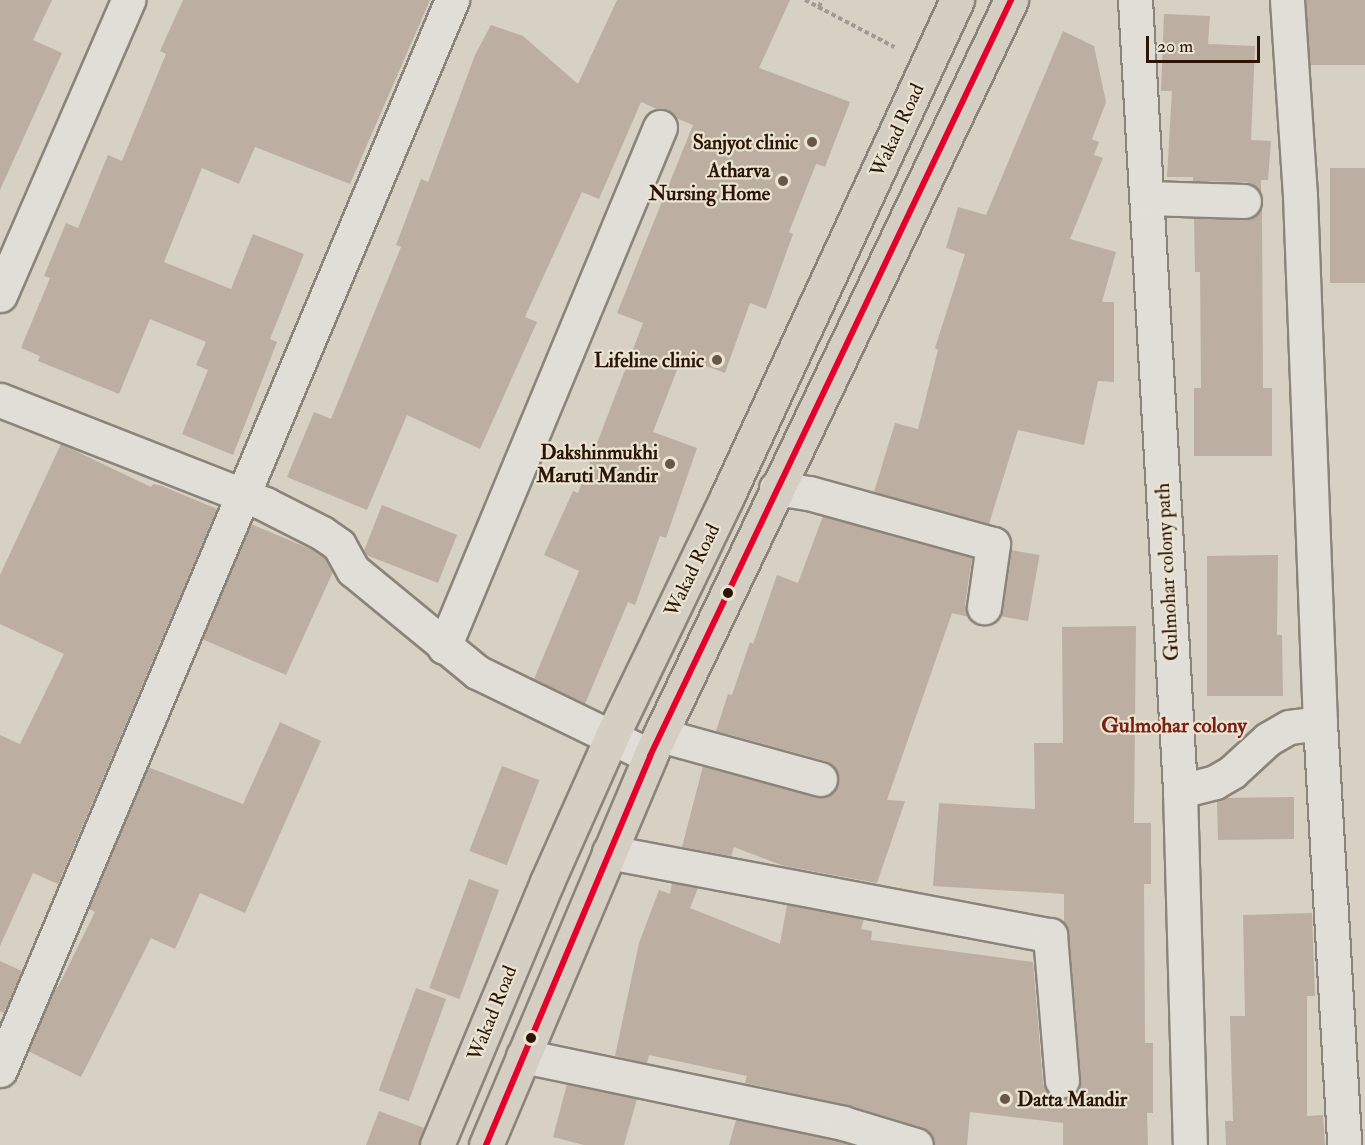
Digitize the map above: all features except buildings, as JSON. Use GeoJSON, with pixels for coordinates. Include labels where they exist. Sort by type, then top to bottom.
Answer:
{"type":"FeatureCollection","features":[{"type":"Feature","properties":{"kind":"main road","name":"Wakad Road"},"geometry":{"type":"LineString","coordinates":[[438,1145],[547,882],[611,738],[726,499],[957,0]]}},
{"type":"Feature","properties":{"kind":"main road","name":"Wakad Road"},"geometry":{"type":"LineString","coordinates":[[486,1145],[655,746],[776,488],[1011,0]]}},
{"type":"Feature","properties":{"kind":"street"},"geometry":{"type":"LineString","coordinates":[[0,295],[128,0]]}},
{"type":"Feature","properties":{"kind":"street"},"geometry":{"type":"LineString","coordinates":[[0,1070],[453,0]]}},
{"type":"Feature","properties":{"kind":"street","name":"Gulmohar colony path"},"geometry":{"type":"LineString","coordinates":[[1135,0],[1180,791],[1190,1145]]}},
{"type":"Feature","properties":{"kind":"street"},"geometry":{"type":"LineString","coordinates":[[1287,0],[1300,196],[1320,723],[1344,1145]]}},
{"type":"Feature","properties":{"kind":"street"},"geometry":{"type":"LineString","coordinates":[[444,647],[660,127]]}},
{"type":"Feature","properties":{"kind":"street"},"geometry":{"type":"LineString","coordinates":[[1147,198],[1244,201]]}},
{"type":"Feature","properties":{"kind":"street"},"geometry":{"type":"LineString","coordinates":[[0,400],[243,495],[322,533],[339,546],[353,570],[477,672],[611,738],[820,779]]}},
{"type":"Feature","properties":{"kind":"street"},"geometry":{"type":"LineString","coordinates":[[776,488],[809,493],[993,544],[984,607]]}},
{"type":"Feature","properties":{"kind":"street"},"geometry":{"type":"LineString","coordinates":[[1180,791],[1215,782],[1232,772],[1269,739],[1289,728],[1320,723]]}},
{"type":"Feature","properties":{"kind":"street"},"geometry":{"type":"LineString","coordinates":[[609,852],[1050,935],[1062,1081]]}},
{"type":"Feature","properties":{"kind":"street"},"geometry":{"type":"LineString","coordinates":[[523,1056],[843,1123],[916,1145]]}},
{"type":"Feature","properties":{"kind":"path"},"geometry":{"type":"LineString","coordinates":[[805,0],[899,49]]}},
{"type":"Feature","properties":{"kind":"path"},"geometry":{"type":"LineString","coordinates":[[819,7],[822,0]]}},
{"type":"Feature","properties":{"kind":"transit line"},"geometry":{"type":"LineString","coordinates":[[486,1145],[650,756],[1011,0]]}},
{"type":"Feature","properties":{"kind":"place","name":"Sanjyot clinic"},"geometry":{"type":"Point","coordinates":[812,142]}},
{"type":"Feature","properties":{"kind":"place","name":"Atharva Nursing Home"},"geometry":{"type":"Point","coordinates":[783,181]}},
{"type":"Feature","properties":{"kind":"place","name":"Lifeline clinic"},"geometry":{"type":"Point","coordinates":[717,360]}},
{"type":"Feature","properties":{"kind":"place","name":"Dakshinmukhi Maruti Mandir"},"geometry":{"type":"Point","coordinates":[670,464]}},
{"type":"Feature","properties":{"kind":"place","name":"Datta Mandir"},"geometry":{"type":"Point","coordinates":[1005,1099]}},
{"type":"Feature","properties":{"kind":"district","name":"Gulmohar colony"},"geometry":{"type":"Point","coordinates":[1174,726]}}]}
